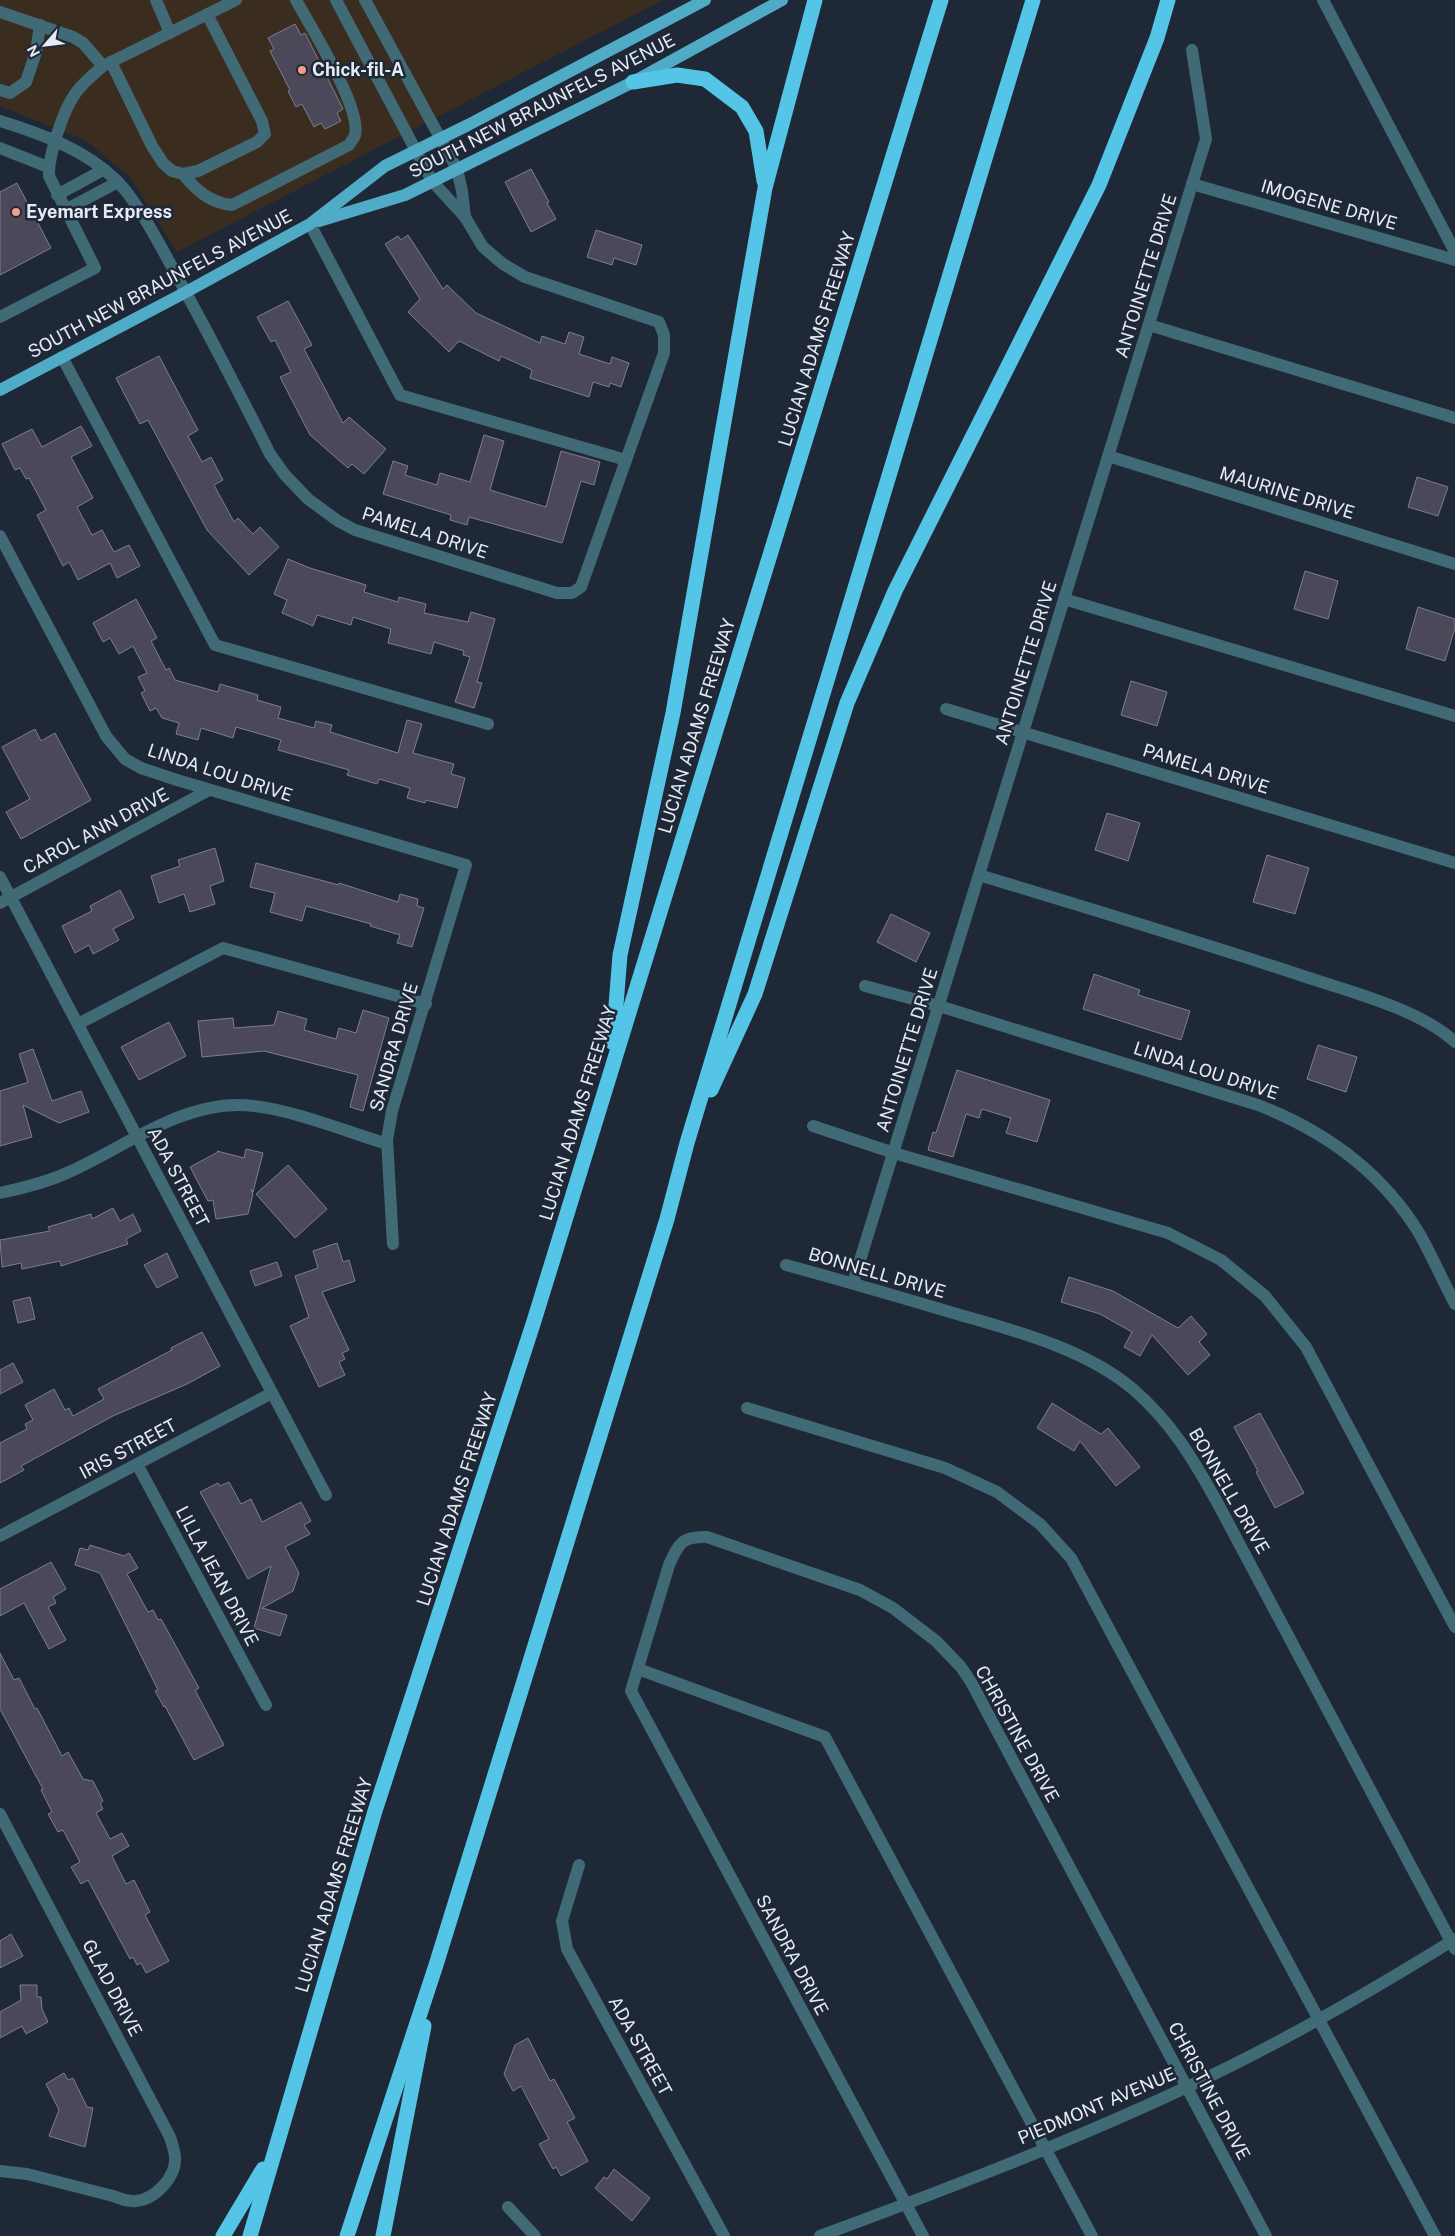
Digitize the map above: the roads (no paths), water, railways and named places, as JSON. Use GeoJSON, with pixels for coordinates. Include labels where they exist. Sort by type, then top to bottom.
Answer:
{"type":"FeatureCollection","features":[{"type":"Feature","properties":{"kind":"highway"},"geometry":{"type":"LineString","coordinates":[[611,1070],[620,955],[674,713],[765,188],[815,0]]}},
{"type":"Feature","properties":{"kind":"highway"},"geometry":{"type":"LineString","coordinates":[[916,82],[935,0]]}},
{"type":"Feature","properties":{"kind":"highway","name":"LUCIAN ADAMS FREEWAY"},"geometry":{"type":"LineString","coordinates":[[250,2236],[378,1802],[534,1321],[941,0]]}},
{"type":"Feature","properties":{"kind":"highway"},"geometry":{"type":"LineString","coordinates":[[346,2236],[436,1965],[667,1219],[687,1144],[1033,0]]}},
{"type":"Feature","properties":{"kind":"highway"},"geometry":{"type":"LineString","coordinates":[[687,1144],[755,994],[851,695],[895,590],[1099,186],[1157,38],[1168,0]]}},
{"type":"Feature","properties":{"kind":"highway"},"geometry":{"type":"LineString","coordinates":[[633,82],[677,75],[705,79],[742,107],[756,131],[765,188]]}},
{"type":"Feature","properties":{"kind":"highway"},"geometry":{"type":"LineString","coordinates":[[383,2236],[436,1965]]}},
{"type":"Feature","properties":{"kind":"highway"},"geometry":{"type":"LineString","coordinates":[[223,2236],[274,2150]]}},
{"type":"Feature","properties":{"kind":"main road","name":"SOUTH NEW BRAUNFELS AVENUE"},"geometry":{"type":"LineString","coordinates":[[0,390],[310,224],[385,166],[705,0]]}},
{"type":"Feature","properties":{"kind":"main road","name":"SOUTH NEW BRAUNFELS AVENUE"},"geometry":{"type":"LineString","coordinates":[[310,224],[405,195],[633,82],[782,0]]}},
{"type":"Feature","properties":{"kind":"street"},"geometry":{"type":"LineString","coordinates":[[156,0],[170,33]]}},
{"type":"Feature","properties":{"kind":"street"},"geometry":{"type":"LineString","coordinates":[[0,317],[95,268],[49,176],[48,167],[74,95],[87,80],[107,64],[236,0]]}},
{"type":"Feature","properties":{"kind":"street"},"geometry":{"type":"LineString","coordinates":[[183,174],[197,191],[220,204],[232,205],[349,145],[355,135],[355,119],[348,98],[296,0]]}},
{"type":"Feature","properties":{"kind":"street"},"geometry":{"type":"LineString","coordinates":[[310,224],[400,395],[626,460],[664,353],[664,335],[659,322],[526,277],[503,264],[483,247],[465,217],[432,182],[336,0]]}},
{"type":"Feature","properties":{"kind":"street"},"geometry":{"type":"LineString","coordinates":[[365,0],[457,169],[465,217]]}},
{"type":"Feature","properties":{"kind":"street"},"geometry":{"type":"LineString","coordinates":[[1323,0],[1455,252]]}},
{"type":"Feature","properties":{"kind":"street"},"geometry":{"type":"LineString","coordinates":[[0,12],[73,37],[83,43],[107,64],[163,163],[172,171],[183,174],[198,171],[257,142],[264,134],[262,122],[207,14]]}},
{"type":"Feature","properties":{"kind":"street"},"geometry":{"type":"LineString","coordinates":[[0,90],[10,93],[26,82],[36,52],[40,26]]}},
{"type":"Feature","properties":{"kind":"street","name":"ANTOINETTE DRIVE"},"geometry":{"type":"LineString","coordinates":[[853,1284],[1206,139],[1192,50]]}},
{"type":"Feature","properties":{"kind":"street","name":"PAMELA DRIVE"},"geometry":{"type":"LineString","coordinates":[[0,121],[86,155],[118,182],[148,224],[186,292],[270,454],[285,475],[323,511],[338,521],[371,536],[557,594],[572,593],[581,587],[626,460]]}},
{"type":"Feature","properties":{"kind":"street"},"geometry":{"type":"LineString","coordinates":[[0,148],[48,167]]}},
{"type":"Feature","properties":{"kind":"street"},"geometry":{"type":"LineString","coordinates":[[57,195],[103,170]]}},
{"type":"Feature","properties":{"kind":"street"},"geometry":{"type":"LineString","coordinates":[[65,210],[118,182]]}},
{"type":"Feature","properties":{"kind":"street","name":"IMOGENE DRIVE"},"geometry":{"type":"LineString","coordinates":[[1192,184],[1455,260]]}},
{"type":"Feature","properties":{"kind":"street"},"geometry":{"type":"LineString","coordinates":[[1149,325],[1455,418]]}},
{"type":"Feature","properties":{"kind":"street"},"geometry":{"type":"LineString","coordinates":[[62,357],[215,645],[488,724]]}},
{"type":"Feature","properties":{"kind":"street","name":"MAURINE DRIVE"},"geometry":{"type":"LineString","coordinates":[[1108,456],[1455,564]]}},
{"type":"Feature","properties":{"kind":"street","name":"LINDA LOU DRIVE"},"geometry":{"type":"LineString","coordinates":[[0,536],[106,736],[124,759],[140,768],[209,790],[466,866]]}},
{"type":"Feature","properties":{"kind":"street"},"geometry":{"type":"LineString","coordinates":[[1064,599],[1455,716]]}},
{"type":"Feature","properties":{"kind":"street","name":"PAMELA DRIVE"},"geometry":{"type":"LineString","coordinates":[[946,709],[1455,863]]}},
{"type":"Feature","properties":{"kind":"street","name":"CAROL ANN DRIVE"},"geometry":{"type":"LineString","coordinates":[[5,900],[209,790]]}},
{"type":"Feature","properties":{"kind":"street","name":"SANDRA DRIVE"},"geometry":{"type":"LineString","coordinates":[[393,1244],[387,1140],[392,1111],[426,1004],[466,866]]}},
{"type":"Feature","properties":{"kind":"street"},"geometry":{"type":"LineString","coordinates":[[979,875],[1218,947],[1395,1007],[1447,1034],[1455,1042]]}},
{"type":"Feature","properties":{"kind":"street","name":"ADA STREET"},"geometry":{"type":"LineString","coordinates":[[0,877],[5,900],[78,1024],[326,1495]]}},
{"type":"Feature","properties":{"kind":"street"},"geometry":{"type":"LineString","coordinates":[[78,1024],[223,948],[426,1004]]}},
{"type":"Feature","properties":{"kind":"street","name":"LINDA LOU DRIVE"},"geometry":{"type":"LineString","coordinates":[[865,986],[939,1006],[1258,1105],[1290,1118],[1323,1136],[1368,1169],[1404,1211],[1420,1234],[1455,1304]]}},
{"type":"Feature","properties":{"kind":"street"},"geometry":{"type":"LineString","coordinates":[[0,1193],[25,1188],[67,1174],[137,1137],[191,1112],[222,1106],[237,1105],[269,1108],[381,1142],[387,1140]]}},
{"type":"Feature","properties":{"kind":"street"},"geometry":{"type":"LineString","coordinates":[[813,1126],[894,1153],[1168,1233],[1221,1260],[1265,1296],[1306,1347],[1455,1627]]}},
{"type":"Feature","properties":{"kind":"street","name":"BONNELL DRIVE"},"geometry":{"type":"LineString","coordinates":[[786,1265],[1016,1331],[1081,1356],[1107,1370],[1133,1389],[1156,1410],[1188,1450],[1218,1502],[1454,1943]]}},
{"type":"Feature","properties":{"kind":"street","name":"IRIS STREET"},"geometry":{"type":"LineString","coordinates":[[0,1536],[272,1393]]}},
{"type":"Feature","properties":{"kind":"street"},"geometry":{"type":"LineString","coordinates":[[747,1408],[945,1468],[997,1492],[1040,1524],[1071,1558],[1435,2236]]}},
{"type":"Feature","properties":{"kind":"street","name":"LILLA JEAN DRIVE"},"geometry":{"type":"LineString","coordinates":[[137,1464],[266,1705]]}},
{"type":"Feature","properties":{"kind":"street","name":"CHRISTINE DRIVE"},"geometry":{"type":"LineString","coordinates":[[631,1691],[677,1548],[684,1540],[695,1537],[707,1537],[860,1590],[894,1608],[948,1651],[971,1682],[1266,2236]]}},
{"type":"Feature","properties":{"kind":"street"},"geometry":{"type":"LineString","coordinates":[[638,1668],[825,1737],[1092,2236]]}},
{"type":"Feature","properties":{"kind":"street","name":"SANDRA DRIVE"},"geometry":{"type":"LineString","coordinates":[[631,1691],[923,2236]]}},
{"type":"Feature","properties":{"kind":"street","name":"GLAD DRIVE"},"geometry":{"type":"LineString","coordinates":[[0,1814],[170,2137],[175,2157],[173,2169],[167,2181],[154,2194],[144,2199],[125,2201],[113,2196],[27,2174],[0,2171]]}},
{"type":"Feature","properties":{"kind":"street","name":"ADA STREET"},"geometry":{"type":"LineString","coordinates":[[579,1865],[562,1921],[567,1949],[724,2236]]}},
{"type":"Feature","properties":{"kind":"street","name":"PIEDMONT AVENUE"},"geometry":{"type":"LineString","coordinates":[[820,2236],[1046,2148],[1187,2087],[1320,2020],[1454,1943]]}},
{"type":"Feature","properties":{"kind":"street"},"geometry":{"type":"LineString","coordinates":[[508,2207],[536,2236]]}},
{"type":"Feature","properties":{"kind":"place","name":"Chick-fil-A"},"geometry":{"type":"Point","coordinates":[302,70]}},
{"type":"Feature","properties":{"kind":"place","name":"Eyemart Express"},"geometry":{"type":"Point","coordinates":[16,212]}}]}
